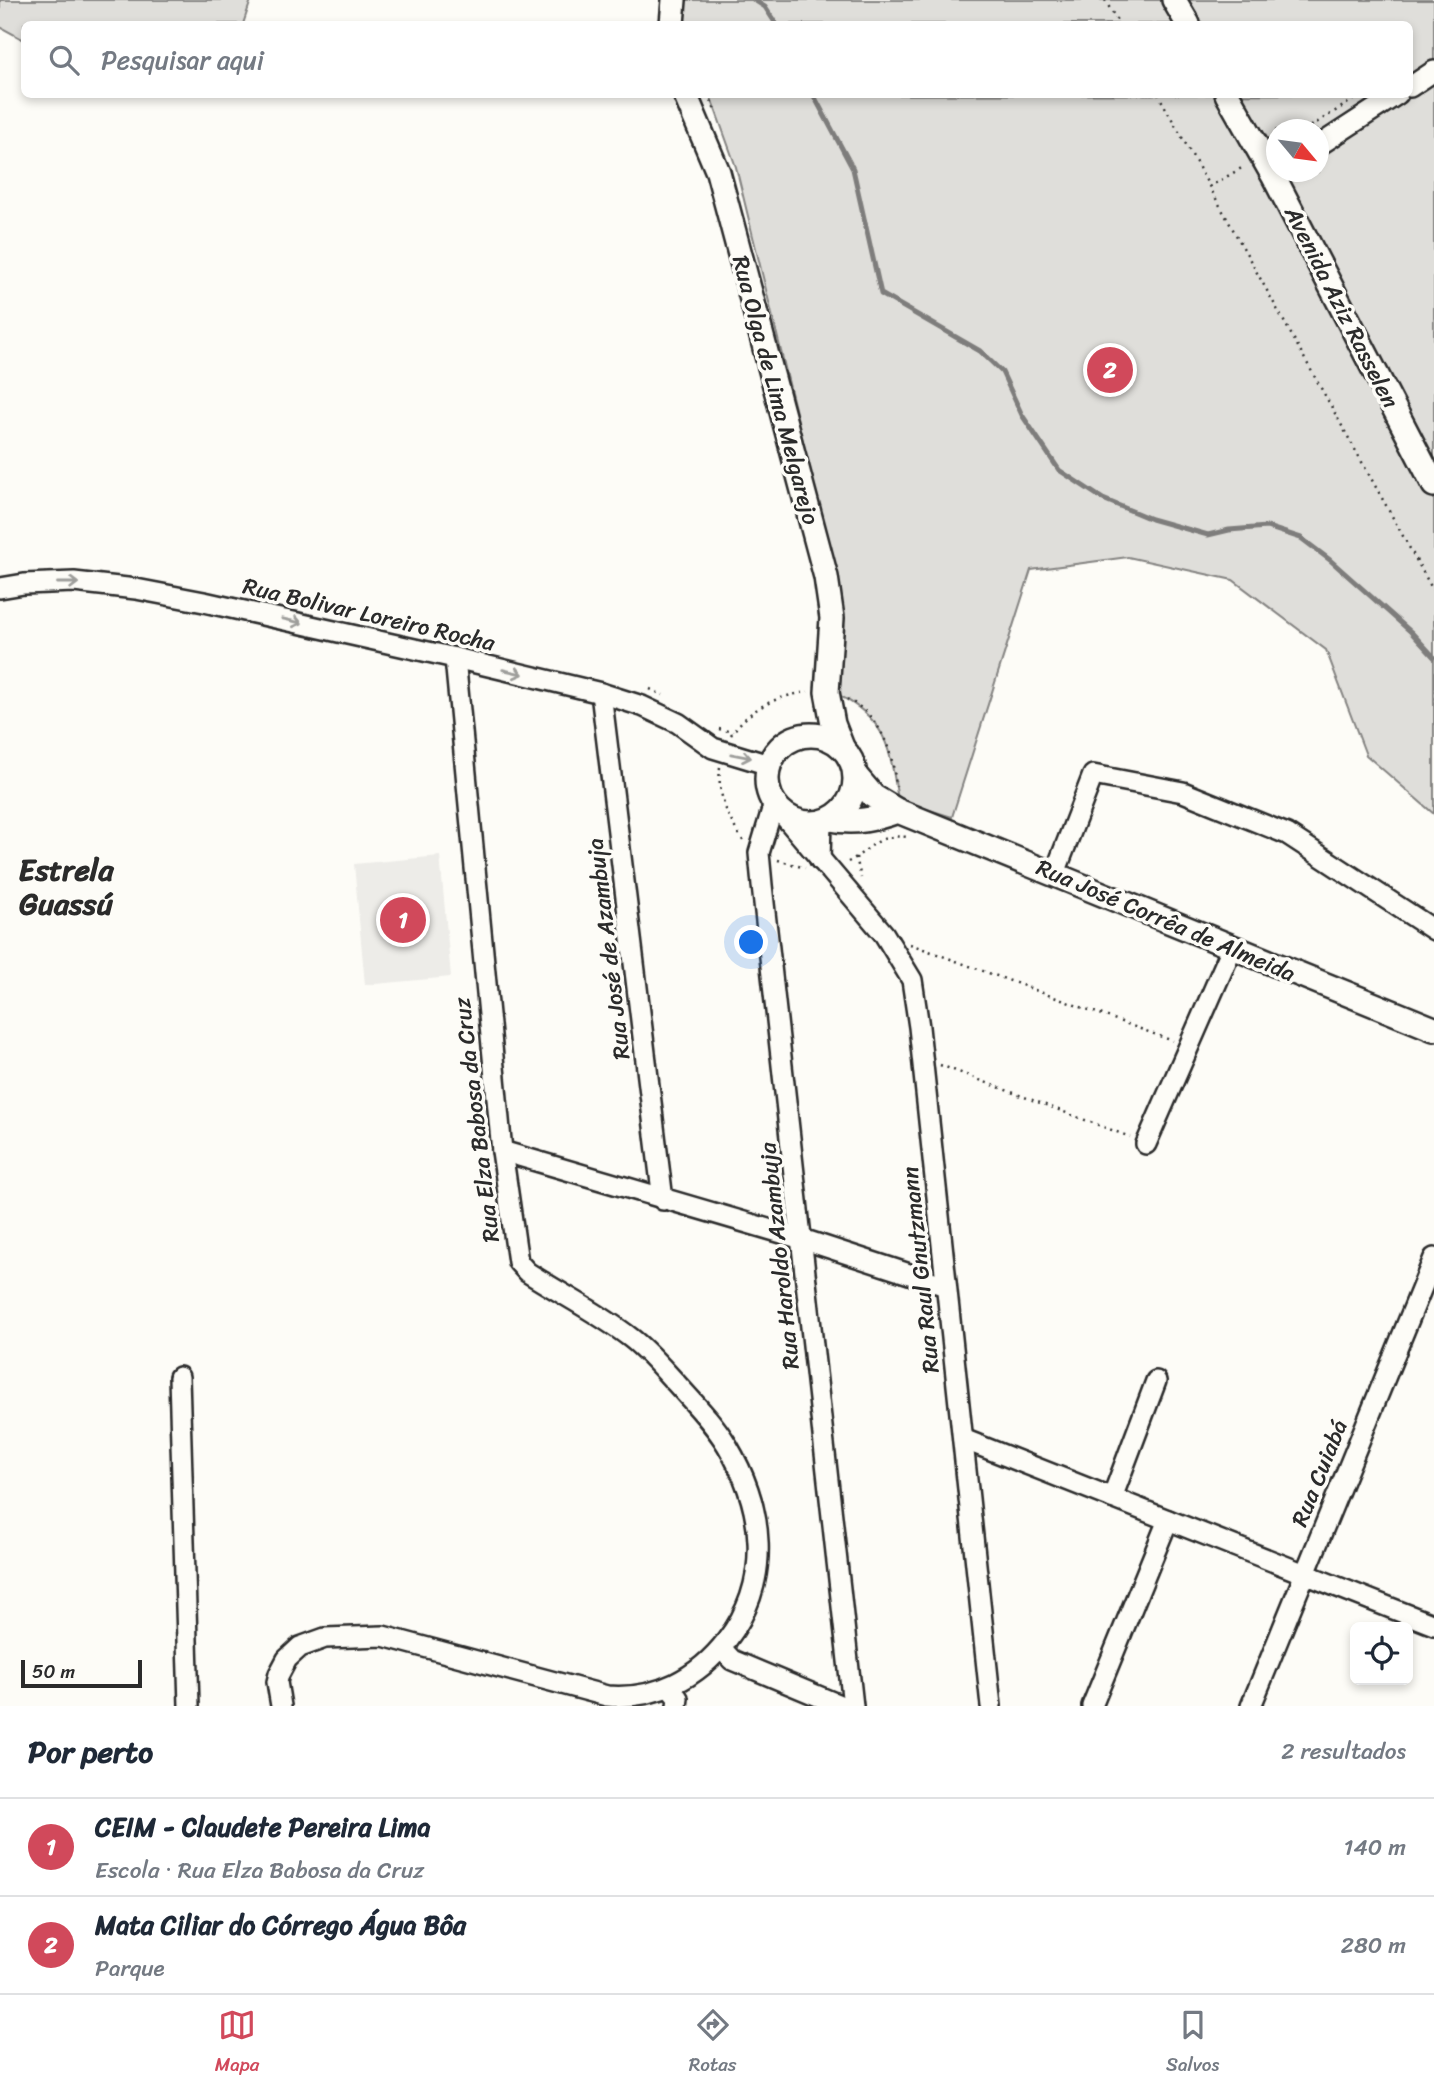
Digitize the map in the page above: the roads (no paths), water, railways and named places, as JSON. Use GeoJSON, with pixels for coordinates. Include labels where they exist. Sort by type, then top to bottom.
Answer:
{"type":"FeatureCollection","features":[{"type":"Feature","properties":{"kind":"street"},"geometry":{"type":"LineString","coordinates":[[672,21],[674,0]]}},
{"type":"Feature","properties":{"kind":"street"},"geometry":{"type":"LineString","coordinates":[[1174,0],[1186,21]]}},
{"type":"Feature","properties":{"kind":"street"},"geometry":{"type":"LineString","coordinates":[[1413,84],[1434,71]]}},
{"type":"Feature","properties":{"kind":"street","name":"Rua Olga de Lima Melgarejo"},"geometry":{"type":"LineString","coordinates":[[687,98],[718,172],[826,577],[832,618],[827,691],[842,747]]}},
{"type":"Feature","properties":{"kind":"street","name":"Avenida Aziz Rasselen"},"geometry":{"type":"LineString","coordinates":[[1229,98],[1266,157]]}},
{"type":"Feature","properties":{"kind":"street"},"geometry":{"type":"LineString","coordinates":[[1329,139],[1392,98]]}},
{"type":"Feature","properties":{"kind":"street","name":"Avenida Aziz Rasselen"},"geometry":{"type":"LineString","coordinates":[[1281,182],[1434,485]]}},
{"type":"Feature","properties":{"kind":"street","name":"Rua Bolivar Loreiro Rocha"},"geometry":{"type":"LineString","coordinates":[[0,588],[74,582],[136,589],[455,658],[601,693],[642,706],[678,723],[713,748],[769,765]]}},
{"type":"Feature","properties":{"kind":"street","name":"Rua Elza Babosa da Cruz"},"geometry":{"type":"LineString","coordinates":[[281,1706],[277,1682],[288,1659],[308,1642],[325,1637],[383,1636],[607,1696],[645,1695],[669,1687],[697,1670],[721,1647],[744,1614],[757,1576],[755,1523],[746,1484],[737,1463],[714,1425],[638,1344],[527,1272],[518,1262],[502,1151],[455,658]]}},
{"type":"Feature","properties":{"kind":"street","name":"Rua Olga de Lima Melgarejo"},"geometry":{"type":"LineString","coordinates":[[797,737],[827,691]]}},
{"type":"Feature","properties":{"kind":"street","name":"Rua José de Azambuja"},"geometry":{"type":"LineString","coordinates":[[601,693],[663,1200]]}},
{"type":"Feature","properties":{"kind":"street"},"geometry":{"type":"LineString","coordinates":[[826,821],[841,811],[854,789],[856,776],[849,755],[842,747],[821,736],[797,737],[785,743],[769,765],[767,785],[777,807],[799,822],[859,821],[898,810]]}},
{"type":"Feature","properties":{"kind":"street"},"geometry":{"type":"LineString","coordinates":[[1055,873],[1093,775],[1183,792],[1287,834],[1434,930]]}},
{"type":"Feature","properties":{"kind":"street","name":"Rua José Corrêa de Almeida"},"geometry":{"type":"LineString","coordinates":[[856,776],[873,796],[898,810],[1434,1029]]}},
{"type":"Feature","properties":{"kind":"street","name":"Rua Raul Gnutzmann"},"geometry":{"type":"LineString","coordinates":[[777,807],[884,934],[912,980],[991,1706]]}},
{"type":"Feature","properties":{"kind":"street","name":"Rua Haroldo Azambuja"},"geometry":{"type":"LineString","coordinates":[[777,807],[759,853],[853,1706]]}},
{"type":"Feature","properties":{"kind":"street"},"geometry":{"type":"LineString","coordinates":[[824,864],[826,821]]}},
{"type":"Feature","properties":{"kind":"street"},"geometry":{"type":"LineString","coordinates":[[1146,1143],[1232,948]]}},
{"type":"Feature","properties":{"kind":"street"},"geometry":{"type":"LineString","coordinates":[[502,1151],[802,1239],[946,1286]]}},
{"type":"Feature","properties":{"kind":"street","name":"Rua Cuiabá"},"geometry":{"type":"LineString","coordinates":[[1251,1706],[1434,1258]]}},
{"type":"Feature","properties":{"kind":"street"},"geometry":{"type":"LineString","coordinates":[[179,1377],[190,1706]]}},
{"type":"Feature","properties":{"kind":"street"},"geometry":{"type":"LineString","coordinates":[[1112,1497],[1156,1381]]}},
{"type":"Feature","properties":{"kind":"street"},"geometry":{"type":"LineString","coordinates":[[963,1440],[1434,1625]]}},
{"type":"Feature","properties":{"kind":"street"},"geometry":{"type":"LineString","coordinates":[[1092,1706],[1168,1520]]}},
{"type":"Feature","properties":{"kind":"street"},"geometry":{"type":"LineString","coordinates":[[721,1647],[732,1660],[842,1706]]}},
{"type":"Feature","properties":{"kind":"street"},"geometry":{"type":"LineString","coordinates":[[669,1687],[678,1698],[677,1706]]}},
{"type":"Feature","properties":{"kind":"waterway"},"geometry":{"type":"LineString","coordinates":[[754,0],[765,7],[774,21]]}},
{"type":"Feature","properties":{"kind":"waterway"},"geometry":{"type":"LineString","coordinates":[[815,98],[853,169],[881,294],[980,351],[1002,372],[1022,415],[1059,470],[1103,499],[1151,519],[1208,535],[1229,530],[1267,527],[1301,538],[1330,560],[1411,632],[1434,657]]}},
{"type":"Feature","properties":{"kind":"place","name":"Mata Ciliar do Córrego Água Bôa"},"geometry":{"type":"Point","coordinates":[1110,370]}},
{"type":"Feature","properties":{"kind":"place","name":"CEIM - Claudete Pereira Lima"},"geometry":{"type":"Point","coordinates":[403,920]}},
{"type":"Feature","properties":{"kind":"district","name":"Estrela Guassú"},"geometry":{"type":"Point","coordinates":[66,887]}}]}
